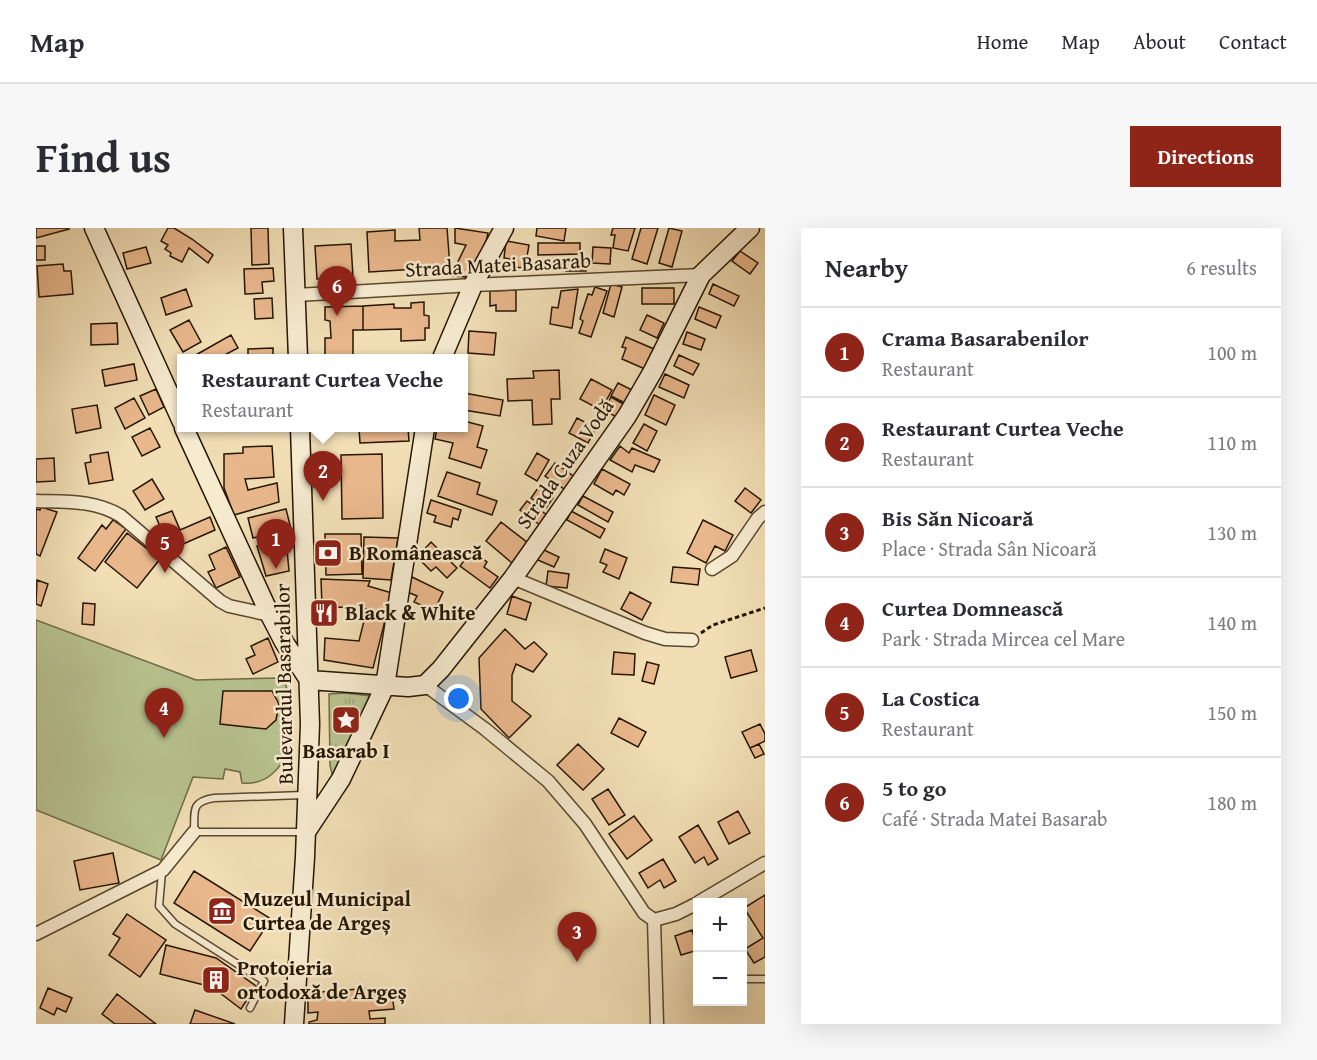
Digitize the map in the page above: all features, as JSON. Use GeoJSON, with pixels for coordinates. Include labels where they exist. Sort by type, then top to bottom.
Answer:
{"type":"FeatureCollection","features":[{"type":"Feature","properties":{"kind":"street"},"geometry":{"type":"LineString","coordinates":[[94,228],[177,411]]}},
{"type":"Feature","properties":{"kind":"street"},"geometry":{"type":"LineString","coordinates":[[293,228],[298,354]]}},
{"type":"Feature","properties":{"kind":"street"},"geometry":{"type":"LineString","coordinates":[[444,354],[473,285],[504,228]]}},
{"type":"Feature","properties":{"kind":"street","name":"Strada Cuza Vodă"},"geometry":{"type":"LineString","coordinates":[[425,685],[441,669],[513,578],[633,406],[701,275],[750,228]]}},
{"type":"Feature","properties":{"kind":"street","name":"Strada Matei Basarab"},"geometry":{"type":"LineString","coordinates":[[296,295],[701,275]]}},
{"type":"Feature","properties":{"kind":"street"},"geometry":{"type":"LineString","coordinates":[[186,432],[270,615],[284,642],[309,680],[385,686],[425,685],[485,729],[548,781],[585,824],[644,913],[654,920]]}},
{"type":"Feature","properties":{"kind":"street","name":"Bulevardul Basarabilor"},"geometry":{"type":"LineString","coordinates":[[294,1024],[308,795],[309,680],[300,432]]}},
{"type":"Feature","properties":{"kind":"street"},"geometry":{"type":"LineString","coordinates":[[306,832],[341,779],[385,686],[424,432]]}},
{"type":"Feature","properties":{"kind":"street"},"geometry":{"type":"LineString","coordinates":[[36,501],[86,503],[111,510],[130,523],[220,601],[230,606],[270,615]]}},
{"type":"Feature","properties":{"kind":"street"},"geometry":{"type":"LineString","coordinates":[[712,569],[732,556],[758,518],[765,512]]}},
{"type":"Feature","properties":{"kind":"street"},"geometry":{"type":"LineString","coordinates":[[513,578],[645,633],[665,639],[692,640]]}},
{"type":"Feature","properties":{"kind":"street"},"geometry":{"type":"LineString","coordinates":[[36,934],[163,870],[194,832]]}},
{"type":"Feature","properties":{"kind":"street"},"geometry":{"type":"LineString","coordinates":[[707,898],[765,863]]}},
{"type":"Feature","properties":{"kind":"street"},"geometry":{"type":"LineString","coordinates":[[654,920],[676,914],[693,906]]}},
{"type":"Feature","properties":{"kind":"street"},"geometry":{"type":"LineString","coordinates":[[654,920],[657,1024]]}},
{"type":"Feature","properties":{"kind":"lane"},"geometry":{"type":"LineString","coordinates":[[306,832],[194,832],[195,808],[201,800],[214,798],[308,795]]}},
{"type":"Feature","properties":{"kind":"lane"},"geometry":{"type":"LineString","coordinates":[[163,870],[159,906],[175,924],[264,981],[250,1008]]}},
{"type":"Feature","properties":{"kind":"lane"},"geometry":{"type":"LineString","coordinates":[[747,979],[765,979]]}},
{"type":"Feature","properties":{"kind":"path"},"geometry":{"type":"LineString","coordinates":[[692,640],[713,625],[765,608]]}},
{"type":"Feature","properties":{"kind":"green space"},"geometry":{"type":"Polygon","coordinates":[[[36,620],[196,680],[280,678],[285,681],[292,718],[291,742],[287,754],[272,774],[258,782],[242,783],[240,772],[225,769],[223,779],[193,777],[161,860],[36,810],[36,620]]]}},
{"type":"Feature","properties":{"kind":"green space"},"geometry":{"type":"Polygon","coordinates":[[[329,694],[371,696],[334,775],[330,765],[329,694]]]}},
{"type":"Feature","properties":{"kind":"building"},"geometry":{"type":"Polygon","coordinates":[[[36,228],[68,228],[69,229],[36,238],[36,228]]]}},
{"type":"Feature","properties":{"kind":"building"},"geometry":{"type":"Polygon","coordinates":[[[168,228],[174,228],[213,255],[208,263],[189,248],[182,262],[170,256],[171,253],[165,249],[168,245],[161,241],[168,228]]]}},
{"type":"Feature","properties":{"kind":"building"},"geometry":{"type":"Polygon","coordinates":[[[251,228],[268,228],[269,264],[252,265],[251,228]]]}},
{"type":"Feature","properties":{"kind":"building"},"geometry":{"type":"Polygon","coordinates":[[[419,228],[447,228],[450,267],[369,272],[367,232],[395,230],[395,241],[420,240],[419,228]]]}},
{"type":"Feature","properties":{"kind":"building"},"geometry":{"type":"Polygon","coordinates":[[[455,228],[488,233],[485,246],[468,277],[451,276],[466,245],[455,243],[455,228]]]}},
{"type":"Feature","properties":{"kind":"building"},"geometry":{"type":"Polygon","coordinates":[[[537,228],[566,228],[564,241],[536,236],[537,228]]]}},
{"type":"Feature","properties":{"kind":"building"},"geometry":{"type":"Polygon","coordinates":[[[613,228],[635,228],[628,251],[613,248],[615,235],[611,235],[613,228]]]}},
{"type":"Feature","properties":{"kind":"building"},"geometry":{"type":"Polygon","coordinates":[[[641,228],[658,228],[647,264],[632,259],[641,228]]]}},
{"type":"Feature","properties":{"kind":"building"},"geometry":{"type":"Polygon","coordinates":[[[669,228],[682,231],[672,267],[659,263],[669,228]]]}},
{"type":"Feature","properties":{"kind":"building"},"geometry":{"type":"Polygon","coordinates":[[[506,241],[529,245],[525,268],[514,267],[515,260],[504,258],[506,241]]]}},
{"type":"Feature","properties":{"kind":"building"},"geometry":{"type":"Polygon","coordinates":[[[538,243],[580,243],[580,254],[538,255],[538,243]]]}},
{"type":"Feature","properties":{"kind":"building"},"geometry":{"type":"Polygon","coordinates":[[[351,244],[353,277],[317,279],[315,246],[351,244]]]}},
{"type":"Feature","properties":{"kind":"building"},"geometry":{"type":"Polygon","coordinates":[[[36,246],[45,246],[45,260],[36,260],[36,246]]]}},
{"type":"Feature","properties":{"kind":"building"},"geometry":{"type":"Polygon","coordinates":[[[146,247],[151,263],[127,269],[123,253],[146,247]]]}},
{"type":"Feature","properties":{"kind":"building"},"geometry":{"type":"Polygon","coordinates":[[[593,247],[611,248],[610,264],[592,263],[593,247]]]}},
{"type":"Feature","properties":{"kind":"building"},"geometry":{"type":"Polygon","coordinates":[[[740,251],[758,263],[750,274],[732,261],[740,251]]]}},
{"type":"Feature","properties":{"kind":"building"},"geometry":{"type":"Polygon","coordinates":[[[566,260],[586,260],[586,271],[566,271],[566,260]]]}},
{"type":"Feature","properties":{"kind":"building"},"geometry":{"type":"Polygon","coordinates":[[[63,264],[64,271],[71,271],[73,294],[39,297],[37,266],[63,264]]]}},
{"type":"Feature","properties":{"kind":"building"},"geometry":{"type":"Polygon","coordinates":[[[273,268],[274,281],[262,282],[263,293],[245,294],[244,269],[273,268]]]}},
{"type":"Feature","properties":{"kind":"building"},"geometry":{"type":"Polygon","coordinates":[[[611,284],[622,287],[614,317],[603,313],[611,284]]]}},
{"type":"Feature","properties":{"kind":"building"},"geometry":{"type":"Polygon","coordinates":[[[713,284],[739,296],[734,306],[709,294],[713,284]]]}},
{"type":"Feature","properties":{"kind":"building"},"geometry":{"type":"Polygon","coordinates":[[[595,287],[607,291],[591,337],[579,333],[583,321],[580,319],[588,294],[592,295],[595,287]]]}},
{"type":"Feature","properties":{"kind":"building"},"geometry":{"type":"Polygon","coordinates":[[[642,288],[674,288],[674,304],[642,304],[642,288]]]}},
{"type":"Feature","properties":{"kind":"building"},"geometry":{"type":"Polygon","coordinates":[[[186,289],[192,306],[166,315],[161,298],[186,289]]]}},
{"type":"Feature","properties":{"kind":"building"},"geometry":{"type":"Polygon","coordinates":[[[578,289],[572,328],[550,324],[552,307],[558,308],[561,291],[578,289]]]}},
{"type":"Feature","properties":{"kind":"building"},"geometry":{"type":"Polygon","coordinates":[[[516,290],[516,311],[496,311],[496,305],[490,306],[490,291],[516,290]]]}},
{"type":"Feature","properties":{"kind":"building"},"geometry":{"type":"Polygon","coordinates":[[[272,298],[273,318],[255,319],[254,299],[272,298]]]}},
{"type":"Feature","properties":{"kind":"building"},"geometry":{"type":"Polygon","coordinates":[[[424,302],[424,315],[429,316],[429,328],[425,328],[425,340],[401,341],[401,329],[363,330],[363,306],[394,304],[394,308],[411,308],[411,303],[424,302]]]}},
{"type":"Feature","properties":{"kind":"building"},"geometry":{"type":"Polygon","coordinates":[[[363,306],[363,330],[353,330],[353,354],[325,354],[325,338],[331,338],[330,321],[325,320],[325,307],[363,306]]]}},
{"type":"Feature","properties":{"kind":"building"},"geometry":{"type":"Polygon","coordinates":[[[699,307],[721,316],[716,328],[695,319],[699,307]]]}},
{"type":"Feature","properties":{"kind":"building"},"geometry":{"type":"Polygon","coordinates":[[[647,315],[664,323],[657,338],[640,330],[647,315]]]}},
{"type":"Feature","properties":{"kind":"building"},"geometry":{"type":"Polygon","coordinates":[[[189,320],[201,342],[183,352],[170,330],[189,320]]]}},
{"type":"Feature","properties":{"kind":"building"},"geometry":{"type":"Polygon","coordinates":[[[117,323],[118,344],[91,345],[91,324],[117,323]]]}},
{"type":"Feature","properties":{"kind":"building"},"geometry":{"type":"Polygon","coordinates":[[[469,331],[496,333],[494,355],[468,353],[469,331]]]}},
{"type":"Feature","properties":{"kind":"building"},"geometry":{"type":"Polygon","coordinates":[[[687,332],[705,339],[701,350],[683,344],[687,332]]]}},
{"type":"Feature","properties":{"kind":"building"},"geometry":{"type":"Polygon","coordinates":[[[231,335],[238,348],[227,354],[198,354],[231,335]]]}},
{"type":"Feature","properties":{"kind":"building"},"geometry":{"type":"Polygon","coordinates":[[[626,337],[654,349],[645,369],[622,359],[626,348],[622,347],[626,337]]]}},
{"type":"Feature","properties":{"kind":"building"},"geometry":{"type":"Polygon","coordinates":[[[273,348],[273,354],[248,354],[248,349],[273,348]]]}},
{"type":"Feature","properties":{"kind":"building"},"geometry":{"type":"Polygon","coordinates":[[[679,355],[699,364],[693,375],[674,366],[679,355]]]}},
{"type":"Feature","properties":{"kind":"building"},"geometry":{"type":"Polygon","coordinates":[[[134,364],[137,380],[105,386],[102,370],[134,364]]]}},
{"type":"Feature","properties":{"kind":"building"},"geometry":{"type":"Polygon","coordinates":[[[559,370],[560,399],[551,399],[552,424],[533,425],[532,400],[508,401],[507,379],[534,378],[533,371],[559,370]]]}},
{"type":"Feature","properties":{"kind":"building"},"geometry":{"type":"Polygon","coordinates":[[[665,374],[689,385],[684,398],[659,387],[665,374]]]}},
{"type":"Feature","properties":{"kind":"building"},"geometry":{"type":"Polygon","coordinates":[[[591,379],[612,390],[601,410],[580,399],[591,379]]]}},
{"type":"Feature","properties":{"kind":"building"},"geometry":{"type":"Polygon","coordinates":[[[618,383],[634,391],[627,404],[611,396],[618,383]]]}},
{"type":"Feature","properties":{"kind":"building"},"geometry":{"type":"Polygon","coordinates":[[[156,389],[164,407],[149,415],[140,396],[156,389]]]}},
{"type":"Feature","properties":{"kind":"building"},"geometry":{"type":"Polygon","coordinates":[[[468,394],[503,400],[500,416],[468,411],[468,394]]]}},
{"type":"Feature","properties":{"kind":"building"},"geometry":{"type":"Polygon","coordinates":[[[654,395],[675,405],[666,425],[645,415],[654,395]]]}},
{"type":"Feature","properties":{"kind":"building"},"geometry":{"type":"Polygon","coordinates":[[[611,397],[625,405],[618,418],[604,410],[611,397]]]}},
{"type":"Feature","properties":{"kind":"building"},"geometry":{"type":"Polygon","coordinates":[[[134,398],[145,418],[125,429],[115,408],[134,398]]]}},
{"type":"Feature","properties":{"kind":"building"},"geometry":{"type":"Polygon","coordinates":[[[97,405],[101,428],[76,433],[72,409],[97,405]]]}},
{"type":"Feature","properties":{"kind":"building"},"geometry":{"type":"Polygon","coordinates":[[[577,418],[596,428],[588,443],[569,433],[577,418]]]}},
{"type":"Feature","properties":{"kind":"building"},"geometry":{"type":"Polygon","coordinates":[[[468,422],[483,426],[477,447],[487,450],[481,468],[449,458],[453,443],[435,439],[436,432],[468,432],[468,422]]]}},
{"type":"Feature","properties":{"kind":"building"},"geometry":{"type":"Polygon","coordinates":[[[644,424],[657,431],[647,451],[633,443],[644,424]]]}},
{"type":"Feature","properties":{"kind":"building"},"geometry":{"type":"Polygon","coordinates":[[[150,428],[160,447],[142,456],[132,437],[150,428]]]}},
{"type":"Feature","properties":{"kind":"building"},"geometry":{"type":"Polygon","coordinates":[[[359,432],[408,432],[409,441],[360,443],[359,432]]]}},
{"type":"Feature","properties":{"kind":"building"},"geometry":{"type":"Polygon","coordinates":[[[272,446],[274,477],[245,479],[248,490],[277,483],[279,502],[234,515],[224,488],[224,454],[243,453],[243,447],[272,446]]]}},
{"type":"Feature","properties":{"kind":"building"},"geometry":{"type":"Polygon","coordinates":[[[620,446],[629,453],[632,448],[660,460],[654,472],[635,465],[632,472],[610,460],[620,446]]]}},
{"type":"Feature","properties":{"kind":"building"},"geometry":{"type":"Polygon","coordinates":[[[108,452],[113,480],[89,484],[85,463],[91,462],[90,455],[108,452]]]}},
{"type":"Feature","properties":{"kind":"building"},"geometry":{"type":"Polygon","coordinates":[[[537,453],[549,460],[537,481],[525,474],[537,453]]]}},
{"type":"Feature","properties":{"kind":"building"},"geometry":{"type":"Polygon","coordinates":[[[382,454],[383,518],[342,519],[341,455],[382,454]]]}},
{"type":"Feature","properties":{"kind":"building"},"geometry":{"type":"Polygon","coordinates":[[[54,458],[55,481],[36,482],[36,459],[54,458]]]}},
{"type":"Feature","properties":{"kind":"building"},"geometry":{"type":"Polygon","coordinates":[[[555,463],[576,478],[567,491],[545,476],[555,463]]]}},
{"type":"Feature","properties":{"kind":"building"},"geometry":{"type":"Polygon","coordinates":[[[602,469],[630,484],[624,495],[616,490],[613,495],[594,484],[602,469]]]}},
{"type":"Feature","properties":{"kind":"building"},"geometry":{"type":"Polygon","coordinates":[[[447,472],[480,483],[477,494],[497,501],[492,515],[438,496],[447,472]]]}},
{"type":"Feature","properties":{"kind":"building"},"geometry":{"type":"Polygon","coordinates":[[[152,479],[164,499],[145,510],[133,491],[152,479]]]}},
{"type":"Feature","properties":{"kind":"building"},"geometry":{"type":"Polygon","coordinates":[[[538,488],[553,498],[546,508],[531,498],[538,488]]]}},
{"type":"Feature","properties":{"kind":"building"},"geometry":{"type":"Polygon","coordinates":[[[745,488],[761,500],[751,513],[735,501],[745,488]]]}},
{"type":"Feature","properties":{"kind":"building"},"geometry":{"type":"Polygon","coordinates":[[[583,496],[613,512],[608,522],[578,505],[583,496]]]}},
{"type":"Feature","properties":{"kind":"building"},"geometry":{"type":"Polygon","coordinates":[[[431,500],[461,510],[458,520],[453,518],[451,527],[434,522],[436,516],[427,513],[431,500]]]}},
{"type":"Feature","properties":{"kind":"building"},"geometry":{"type":"Polygon","coordinates":[[[527,501],[547,515],[540,525],[520,510],[527,501]]]}},
{"type":"Feature","properties":{"kind":"building"},"geometry":{"type":"Polygon","coordinates":[[[41,507],[57,512],[40,556],[36,554],[36,509],[40,510],[41,507]]]}},
{"type":"Feature","properties":{"kind":"building"},"geometry":{"type":"Polygon","coordinates":[[[286,509],[291,529],[253,538],[248,518],[286,509]]]}},
{"type":"Feature","properties":{"kind":"building"},"geometry":{"type":"Polygon","coordinates":[[[172,511],[180,530],[210,517],[215,530],[174,548],[169,537],[165,538],[156,517],[172,511]]]}},
{"type":"Feature","properties":{"kind":"building"},"geometry":{"type":"Polygon","coordinates":[[[571,511],[605,529],[600,538],[567,520],[571,511]]]}},
{"type":"Feature","properties":{"kind":"building"},"geometry":{"type":"Polygon","coordinates":[[[113,520],[126,529],[95,571],[78,558],[102,525],[106,529],[113,520]]]}},
{"type":"Feature","properties":{"kind":"building"},"geometry":{"type":"Polygon","coordinates":[[[703,520],[733,535],[725,551],[715,546],[706,563],[687,553],[703,520]]]}},
{"type":"Feature","properties":{"kind":"building"},"geometry":{"type":"Polygon","coordinates":[[[501,522],[528,543],[512,563],[486,541],[501,522]]]}},
{"type":"Feature","properties":{"kind":"building"},"geometry":{"type":"Polygon","coordinates":[[[127,533],[160,559],[137,588],[105,562],[127,533]]]}},
{"type":"Feature","properties":{"kind":"building"},"geometry":{"type":"Polygon","coordinates":[[[325,534],[361,534],[362,574],[326,575],[325,534]]]}},
{"type":"Feature","properties":{"kind":"building"},"geometry":{"type":"Polygon","coordinates":[[[364,537],[398,538],[391,580],[363,578],[364,537]]]}},
{"type":"Feature","properties":{"kind":"building"},"geometry":{"type":"Polygon","coordinates":[[[286,539],[289,571],[266,576],[257,546],[286,539]]]}},
{"type":"Feature","properties":{"kind":"building"},"geometry":{"type":"Polygon","coordinates":[[[431,542],[457,568],[447,578],[436,567],[431,571],[422,562],[426,558],[421,553],[431,542]]]}},
{"type":"Feature","properties":{"kind":"building"},"geometry":{"type":"Polygon","coordinates":[[[226,547],[240,577],[216,588],[208,572],[215,569],[209,555],[226,547]]]}},
{"type":"Feature","properties":{"kind":"building"},"geometry":{"type":"Polygon","coordinates":[[[542,549],[559,557],[554,567],[538,560],[542,549]]]}},
{"type":"Feature","properties":{"kind":"building"},"geometry":{"type":"Polygon","coordinates":[[[605,549],[627,558],[619,579],[603,572],[607,565],[600,562],[605,549]]]}},
{"type":"Feature","properties":{"kind":"building"},"geometry":{"type":"Polygon","coordinates":[[[472,550],[487,562],[484,567],[498,577],[490,588],[460,566],[472,550]]]}},
{"type":"Feature","properties":{"kind":"building"},"geometry":{"type":"Polygon","coordinates":[[[673,567],[700,569],[698,585],[671,582],[673,567]]]}},
{"type":"Feature","properties":{"kind":"building"},"geometry":{"type":"Polygon","coordinates":[[[548,571],[569,574],[567,588],[546,586],[548,571]]]}},
{"type":"Feature","properties":{"kind":"building"},"geometry":{"type":"Polygon","coordinates":[[[412,577],[443,592],[434,611],[414,602],[417,596],[405,591],[412,577]]]}},
{"type":"Feature","properties":{"kind":"building"},"geometry":{"type":"Polygon","coordinates":[[[321,579],[370,581],[368,586],[392,593],[373,668],[324,660],[325,638],[359,641],[367,609],[322,606],[321,579]]]}},
{"type":"Feature","properties":{"kind":"building"},"geometry":{"type":"Polygon","coordinates":[[[37,580],[48,584],[41,606],[36,604],[37,580]]]}},
{"type":"Feature","properties":{"kind":"building"},"geometry":{"type":"Polygon","coordinates":[[[630,592],[651,603],[642,620],[621,609],[630,592]]]}},
{"type":"Feature","properties":{"kind":"building"},"geometry":{"type":"Polygon","coordinates":[[[512,596],[531,603],[526,620],[507,614],[512,596]]]}},
{"type":"Feature","properties":{"kind":"building"},"geometry":{"type":"Polygon","coordinates":[[[83,603],[95,604],[94,625],[82,624],[83,603]]]}},
{"type":"Feature","properties":{"kind":"building"},"geometry":{"type":"Polygon","coordinates":[[[505,629],[525,649],[534,642],[547,654],[533,672],[516,664],[512,675],[512,701],[531,716],[509,738],[481,709],[479,658],[505,629]]]}},
{"type":"Feature","properties":{"kind":"building"},"geometry":{"type":"Polygon","coordinates":[[[268,638],[278,662],[253,674],[246,659],[255,655],[251,646],[268,638]]]}},
{"type":"Feature","properties":{"kind":"building"},"geometry":{"type":"Polygon","coordinates":[[[751,650],[757,671],[731,678],[725,657],[751,650]]]}},
{"type":"Feature","properties":{"kind":"building"},"geometry":{"type":"Polygon","coordinates":[[[614,652],[635,654],[634,675],[612,674],[614,652]]]}},
{"type":"Feature","properties":{"kind":"building"},"geometry":{"type":"Polygon","coordinates":[[[647,662],[659,665],[654,684],[642,681],[647,662]]]}},
{"type":"Feature","properties":{"kind":"building"},"geometry":{"type":"Polygon","coordinates":[[[223,691],[272,691],[279,704],[276,720],[266,729],[220,724],[223,691]]]}},
{"type":"Feature","properties":{"kind":"building"},"geometry":{"type":"Polygon","coordinates":[[[619,718],[646,732],[638,747],[611,733],[619,718]]]}},
{"type":"Feature","properties":{"kind":"building"},"geometry":{"type":"Polygon","coordinates":[[[760,724],[765,734],[765,741],[750,748],[742,732],[760,724]]]}},
{"type":"Feature","properties":{"kind":"building"},"geometry":{"type":"Polygon","coordinates":[[[578,744],[604,769],[583,790],[557,765],[578,744]]]}},
{"type":"Feature","properties":{"kind":"building"},"geometry":{"type":"Polygon","coordinates":[[[759,744],[764,754],[755,758],[750,748],[759,744]]]}},
{"type":"Feature","properties":{"kind":"building"},"geometry":{"type":"Polygon","coordinates":[[[608,789],[625,815],[609,825],[592,799],[608,789]]]}},
{"type":"Feature","properties":{"kind":"building"},"geometry":{"type":"Polygon","coordinates":[[[738,811],[750,833],[729,844],[718,822],[738,811]]]}},
{"type":"Feature","properties":{"kind":"building"},"geometry":{"type":"Polygon","coordinates":[[[634,816],[652,840],[627,859],[609,834],[634,816]]]}},
{"type":"Feature","properties":{"kind":"building"},"geometry":{"type":"Polygon","coordinates":[[[698,825],[718,859],[708,865],[704,857],[695,863],[679,837],[698,825]]]}},
{"type":"Feature","properties":{"kind":"building"},"geometry":{"type":"Polygon","coordinates":[[[113,853],[119,883],[80,890],[74,861],[113,853]]]}},
{"type":"Feature","properties":{"kind":"building"},"geometry":{"type":"Polygon","coordinates":[[[663,859],[676,881],[664,888],[660,880],[648,888],[639,873],[663,859]]]}},
{"type":"Feature","properties":{"kind":"building","name":"Muzeul Municipal Curtea de Argeș"},"geometry":{"type":"Polygon","coordinates":[[[194,871],[271,919],[250,951],[174,903],[194,871]]]}},
{"type":"Feature","properties":{"kind":"building"},"geometry":{"type":"Polygon","coordinates":[[[765,895],[765,957],[754,963],[747,952],[747,948],[763,938],[747,913],[747,906],[765,895]]]}},
{"type":"Feature","properties":{"kind":"building"},"geometry":{"type":"Polygon","coordinates":[[[127,914],[166,940],[140,977],[109,955],[120,938],[113,934],[127,914]]]}},
{"type":"Feature","properties":{"kind":"building"},"geometry":{"type":"Polygon","coordinates":[[[692,930],[693,951],[681,955],[675,936],[692,930]]]}},
{"type":"Feature","properties":{"kind":"building","name":"Protoieria ortodoxă de Argeș"},"geometry":{"type":"Polygon","coordinates":[[[166,945],[216,958],[256,986],[241,1009],[212,987],[160,974],[166,945]]]}},
{"type":"Feature","properties":{"kind":"building"},"geometry":{"type":"Polygon","coordinates":[[[48,988],[72,998],[66,1012],[57,1008],[54,1015],[40,1008],[48,988]]]}},
{"type":"Feature","properties":{"kind":"building"},"geometry":{"type":"Polygon","coordinates":[[[372,988],[372,995],[392,994],[394,1009],[369,1011],[370,1019],[385,1018],[385,1024],[309,1024],[317,1020],[318,1012],[308,1013],[308,993],[372,988]]]}},
{"type":"Feature","properties":{"kind":"building"},"geometry":{"type":"Polygon","coordinates":[[[117,994],[156,1024],[115,1024],[102,1014],[117,994]]]}},
{"type":"Feature","properties":{"kind":"building"},"geometry":{"type":"Polygon","coordinates":[[[195,1010],[235,1024],[190,1024],[195,1010]]]}},
{"type":"Feature","properties":{"kind":"place","name":"5 to go"},"geometry":{"type":"Point","coordinates":[337,316]}},
{"type":"Feature","properties":{"kind":"place","name":"Restaurant Curtea Veche"},"geometry":{"type":"Point","coordinates":[323,501]}},
{"type":"Feature","properties":{"kind":"place","name":"B Românească"},"geometry":{"type":"Point","coordinates":[328,553]}},
{"type":"Feature","properties":{"kind":"place","name":"Crama Basarabenilor"},"geometry":{"type":"Point","coordinates":[276,569]}},
{"type":"Feature","properties":{"kind":"place","name":"La Costica"},"geometry":{"type":"Point","coordinates":[165,573]}},
{"type":"Feature","properties":{"kind":"place","name":"Black & White"},"geometry":{"type":"Point","coordinates":[324,613]}},
{"type":"Feature","properties":{"kind":"place","name":"Basarab I"},"geometry":{"type":"Point","coordinates":[346,720]}},
{"type":"Feature","properties":{"kind":"place","name":"Curtea Domnească"},"geometry":{"type":"Point","coordinates":[164,738]}},
{"type":"Feature","properties":{"kind":"place","name":"Muzeul Municipal Curtea de Argeș"},"geometry":{"type":"Point","coordinates":[222,911]}},
{"type":"Feature","properties":{"kind":"place","name":"Bis Săn Nicoară"},"geometry":{"type":"Point","coordinates":[577,962]}},
{"type":"Feature","properties":{"kind":"place","name":"Protoieria ortodoxă de Argeș"},"geometry":{"type":"Point","coordinates":[216,980]}}]}
